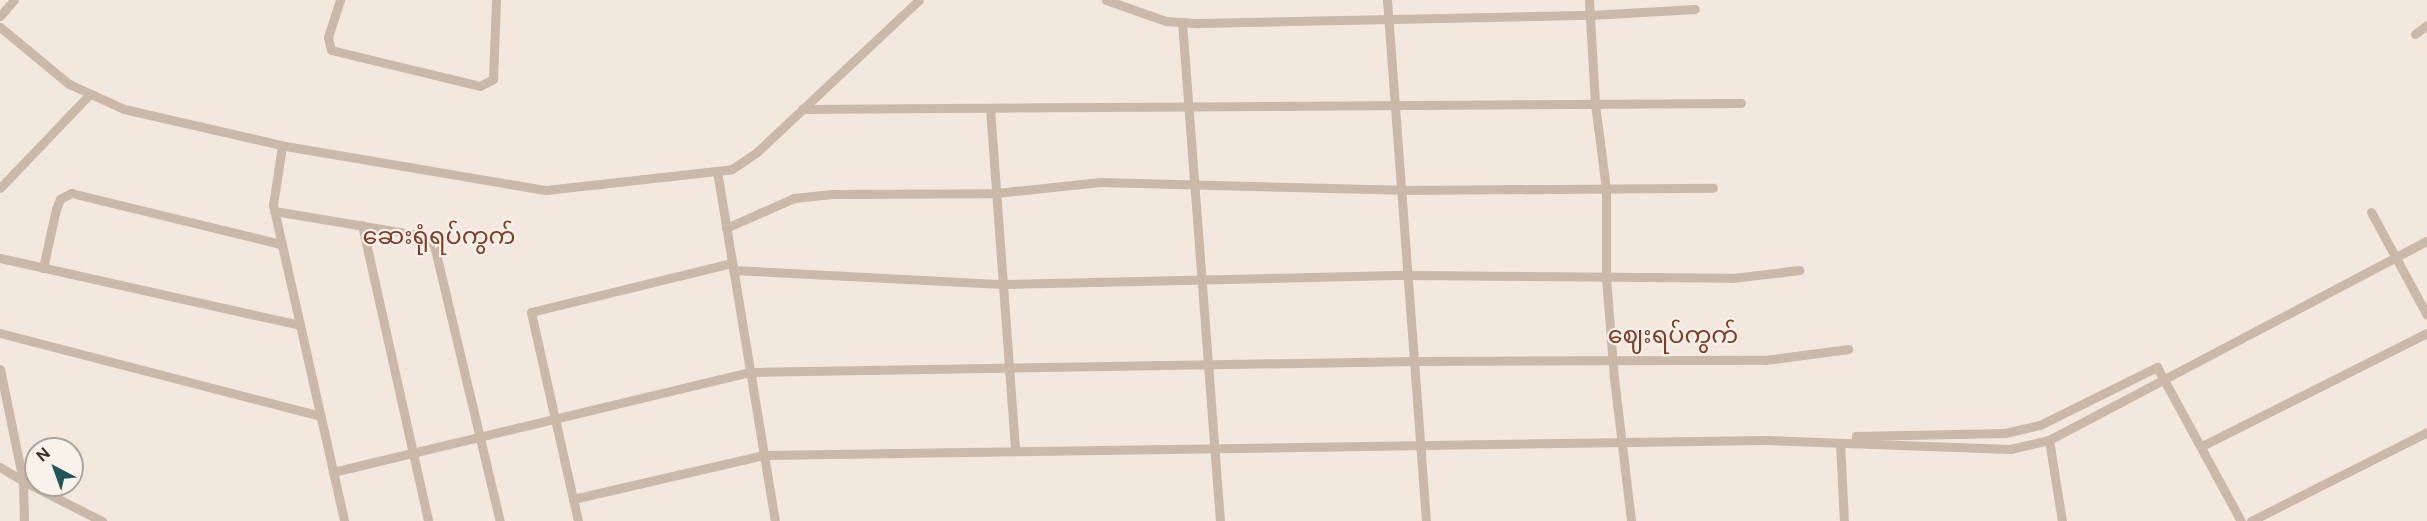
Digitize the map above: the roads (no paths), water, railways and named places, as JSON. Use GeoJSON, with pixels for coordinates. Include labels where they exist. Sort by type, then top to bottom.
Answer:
{"type":"FeatureCollection","features":[{"type":"Feature","properties":{"kind":"street"},"geometry":{"type":"LineString","coordinates":[[0,16],[14,0]]}},
{"type":"Feature","properties":{"kind":"street"},"geometry":{"type":"LineString","coordinates":[[340,0],[328,38],[331,50],[480,86],[493,79],[496,0]]}},
{"type":"Feature","properties":{"kind":"street"},"geometry":{"type":"LineString","coordinates":[[0,27],[69,84],[124,109],[282,146],[546,189],[732,169],[757,152],[919,0]]}},
{"type":"Feature","properties":{"kind":"street"},"geometry":{"type":"LineString","coordinates":[[1106,0],[1146,15],[1182,22],[1391,21],[1591,15],[1695,9]]}},
{"type":"Feature","properties":{"kind":"street"},"geometry":{"type":"LineString","coordinates":[[1387,0],[1391,21],[1394,105],[1426,521]]}},
{"type":"Feature","properties":{"kind":"street"},"geometry":{"type":"LineString","coordinates":[[1589,0],[1595,104],[1606,189],[1606,277],[1631,521]]}},
{"type":"Feature","properties":{"kind":"street"},"geometry":{"type":"LineString","coordinates":[[1182,22],[1187,106],[1217,445],[1220,521]]}},
{"type":"Feature","properties":{"kind":"street"},"geometry":{"type":"LineString","coordinates":[[2415,34],[2427,25]]}},
{"type":"Feature","properties":{"kind":"street"},"geometry":{"type":"LineString","coordinates":[[0,188],[89,95]]}},
{"type":"Feature","properties":{"kind":"street"},"geometry":{"type":"LineString","coordinates":[[802,109],[1741,103]]}},
{"type":"Feature","properties":{"kind":"street"},"geometry":{"type":"LineString","coordinates":[[990,108],[1015,451]]}},
{"type":"Feature","properties":{"kind":"street"},"geometry":{"type":"LineString","coordinates":[[282,146],[273,188],[274,211],[344,521]]}},
{"type":"Feature","properties":{"kind":"street"},"geometry":{"type":"LineString","coordinates":[[717,171],[775,521]]}},
{"type":"Feature","properties":{"kind":"street"},"geometry":{"type":"LineString","coordinates":[[726,228],[794,198],[832,194],[996,193],[1100,182],[1195,187],[1400,190],[1713,188]]}},
{"type":"Feature","properties":{"kind":"street"},"geometry":{"type":"LineString","coordinates":[[43,268],[56,209],[60,199],[71,193],[281,244]]}},
{"type":"Feature","properties":{"kind":"street"},"geometry":{"type":"LineString","coordinates":[[274,211],[423,236],[434,244],[500,521]]}},
{"type":"Feature","properties":{"kind":"street"},"geometry":{"type":"LineString","coordinates":[[2371,212],[2427,315]]}},
{"type":"Feature","properties":{"kind":"street"},"geometry":{"type":"LineString","coordinates":[[362,225],[428,521]]}},
{"type":"Feature","properties":{"kind":"street"},"geometry":{"type":"LineString","coordinates":[[573,499],[764,455],[1217,445],[1421,447],[1622,443],[1856,443],[2010,449],[2049,440],[2427,241]]}},
{"type":"Feature","properties":{"kind":"street"},"geometry":{"type":"LineString","coordinates":[[0,258],[300,325]]}},
{"type":"Feature","properties":{"kind":"street"},"geometry":{"type":"LineString","coordinates":[[578,521],[531,312],[732,267],[1003,284],[1407,275],[1732,278],[1800,270]]}},
{"type":"Feature","properties":{"kind":"street"},"geometry":{"type":"LineString","coordinates":[[0,333],[320,416]]}},
{"type":"Feature","properties":{"kind":"street"},"geometry":{"type":"LineString","coordinates":[[2202,446],[2427,333]]}},
{"type":"Feature","properties":{"kind":"street"},"geometry":{"type":"LineString","coordinates":[[333,472],[413,454],[481,434],[554,421],[751,372],[1414,361],[1765,360],[1848,349]]}},
{"type":"Feature","properties":{"kind":"street"},"geometry":{"type":"LineString","coordinates":[[1856,443],[1856,435],[2004,433],[2058,418],[2157,367],[2241,521]]}},
{"type":"Feature","properties":{"kind":"street"},"geometry":{"type":"LineString","coordinates":[[0,369],[23,480],[24,521]]}},
{"type":"Feature","properties":{"kind":"street"},"geometry":{"type":"LineString","coordinates":[[2251,521],[2427,432]]}},
{"type":"Feature","properties":{"kind":"street"},"geometry":{"type":"LineString","coordinates":[[2049,440],[2062,521]]}},
{"type":"Feature","properties":{"kind":"street"},"geometry":{"type":"LineString","coordinates":[[1840,443],[1844,521]]}},
{"type":"Feature","properties":{"kind":"street"},"geometry":{"type":"LineString","coordinates":[[0,467],[102,521]]}},
{"type":"Feature","properties":{"kind":"district","name":"ဆေးရုံရပ်ကွက်"},"geometry":{"type":"Point","coordinates":[439,236]}},
{"type":"Feature","properties":{"kind":"district","name":"ဈေးရပ်ကွက်"},"geometry":{"type":"Point","coordinates":[1673,335]}}]}
